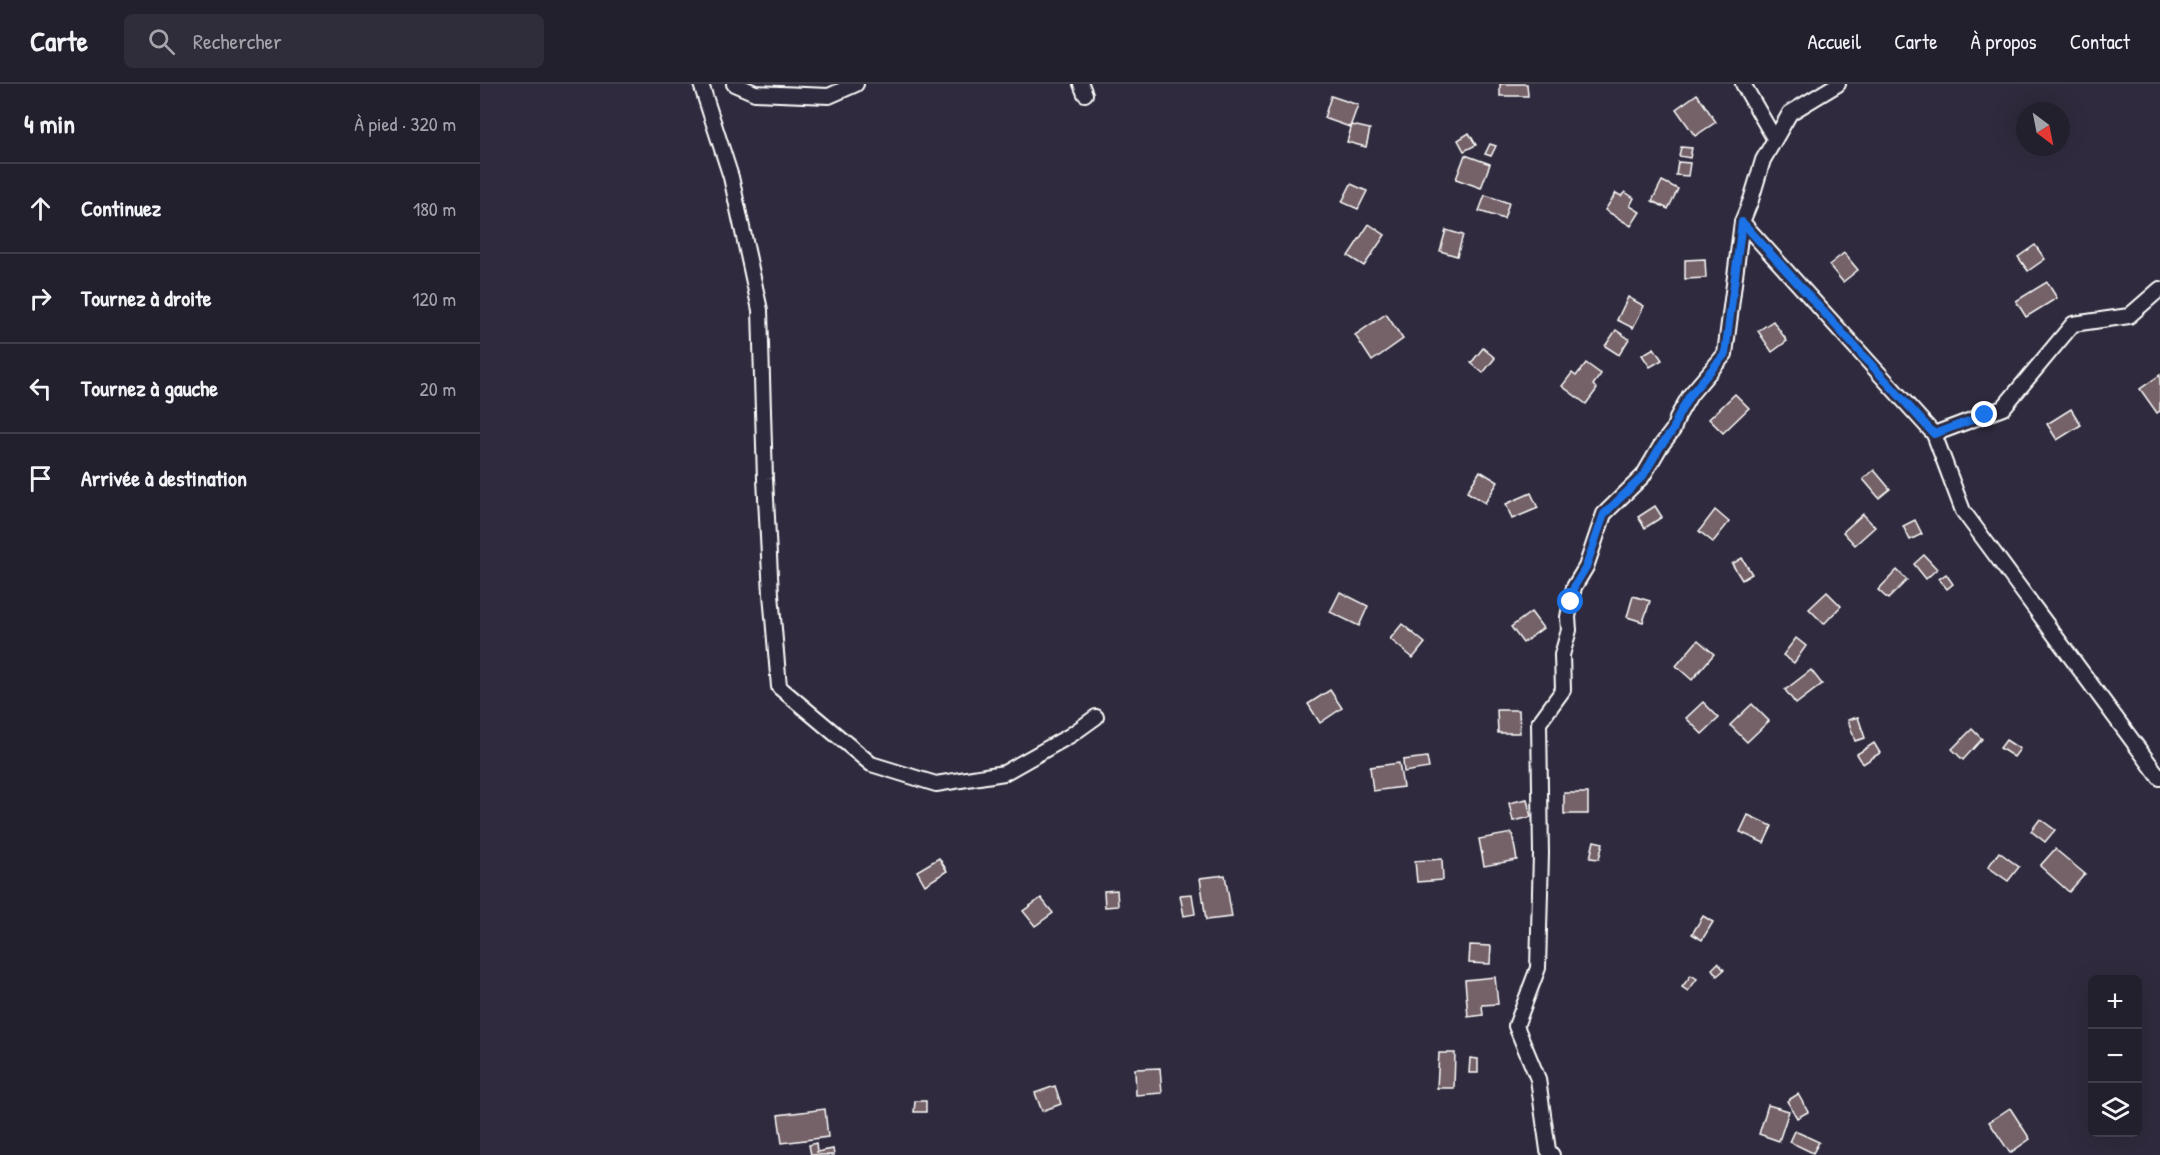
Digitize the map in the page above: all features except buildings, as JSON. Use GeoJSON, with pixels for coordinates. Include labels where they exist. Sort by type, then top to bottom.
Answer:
{"type":"FeatureCollection","features":[{"type":"Feature","properties":{"kind":"street"},"geometry":{"type":"LineString","coordinates":[[701,84],[731,177],[760,310],[765,478],[779,687],[871,764],[936,784],[1004,773],[1071,735],[1096,717]]}},
{"type":"Feature","properties":{"kind":"street"},"geometry":{"type":"LineString","coordinates":[[734,84],[755,93],[829,96],[856,84]]}},
{"type":"Feature","properties":{"kind":"street"},"geometry":{"type":"LineString","coordinates":[[1743,84],[1774,138]]}},
{"type":"Feature","properties":{"kind":"street"},"geometry":{"type":"LineString","coordinates":[[1552,1155],[1548,1150],[1538,1079],[1516,1026],[1538,968],[1541,854],[1539,723],[1563,690],[1562,655],[1569,630],[1568,617],[1574,587],[1586,567],[1604,514],[1643,476],[1673,430],[1690,395],[1725,354],[1742,222],[1763,160],[1774,138],[1790,113],[1838,84]]}},
{"type":"Feature","properties":{"kind":"street"},"geometry":{"type":"LineString","coordinates":[[1742,222],[1934,434],[1963,511],[2160,778]]}},
{"type":"Feature","properties":{"kind":"street"},"geometry":{"type":"LineString","coordinates":[[1934,434],[2003,408],[2073,324],[2129,316],[2160,289]]}},
{"type":"Feature","properties":{"kind":"route"},"geometry":{"type":"LineString","coordinates":[[1571,602],[1574,587],[1586,567],[1604,514],[1643,476],[1673,430],[1690,395],[1725,354],[1742,222],[1934,434],[1985,415]]}}]}
